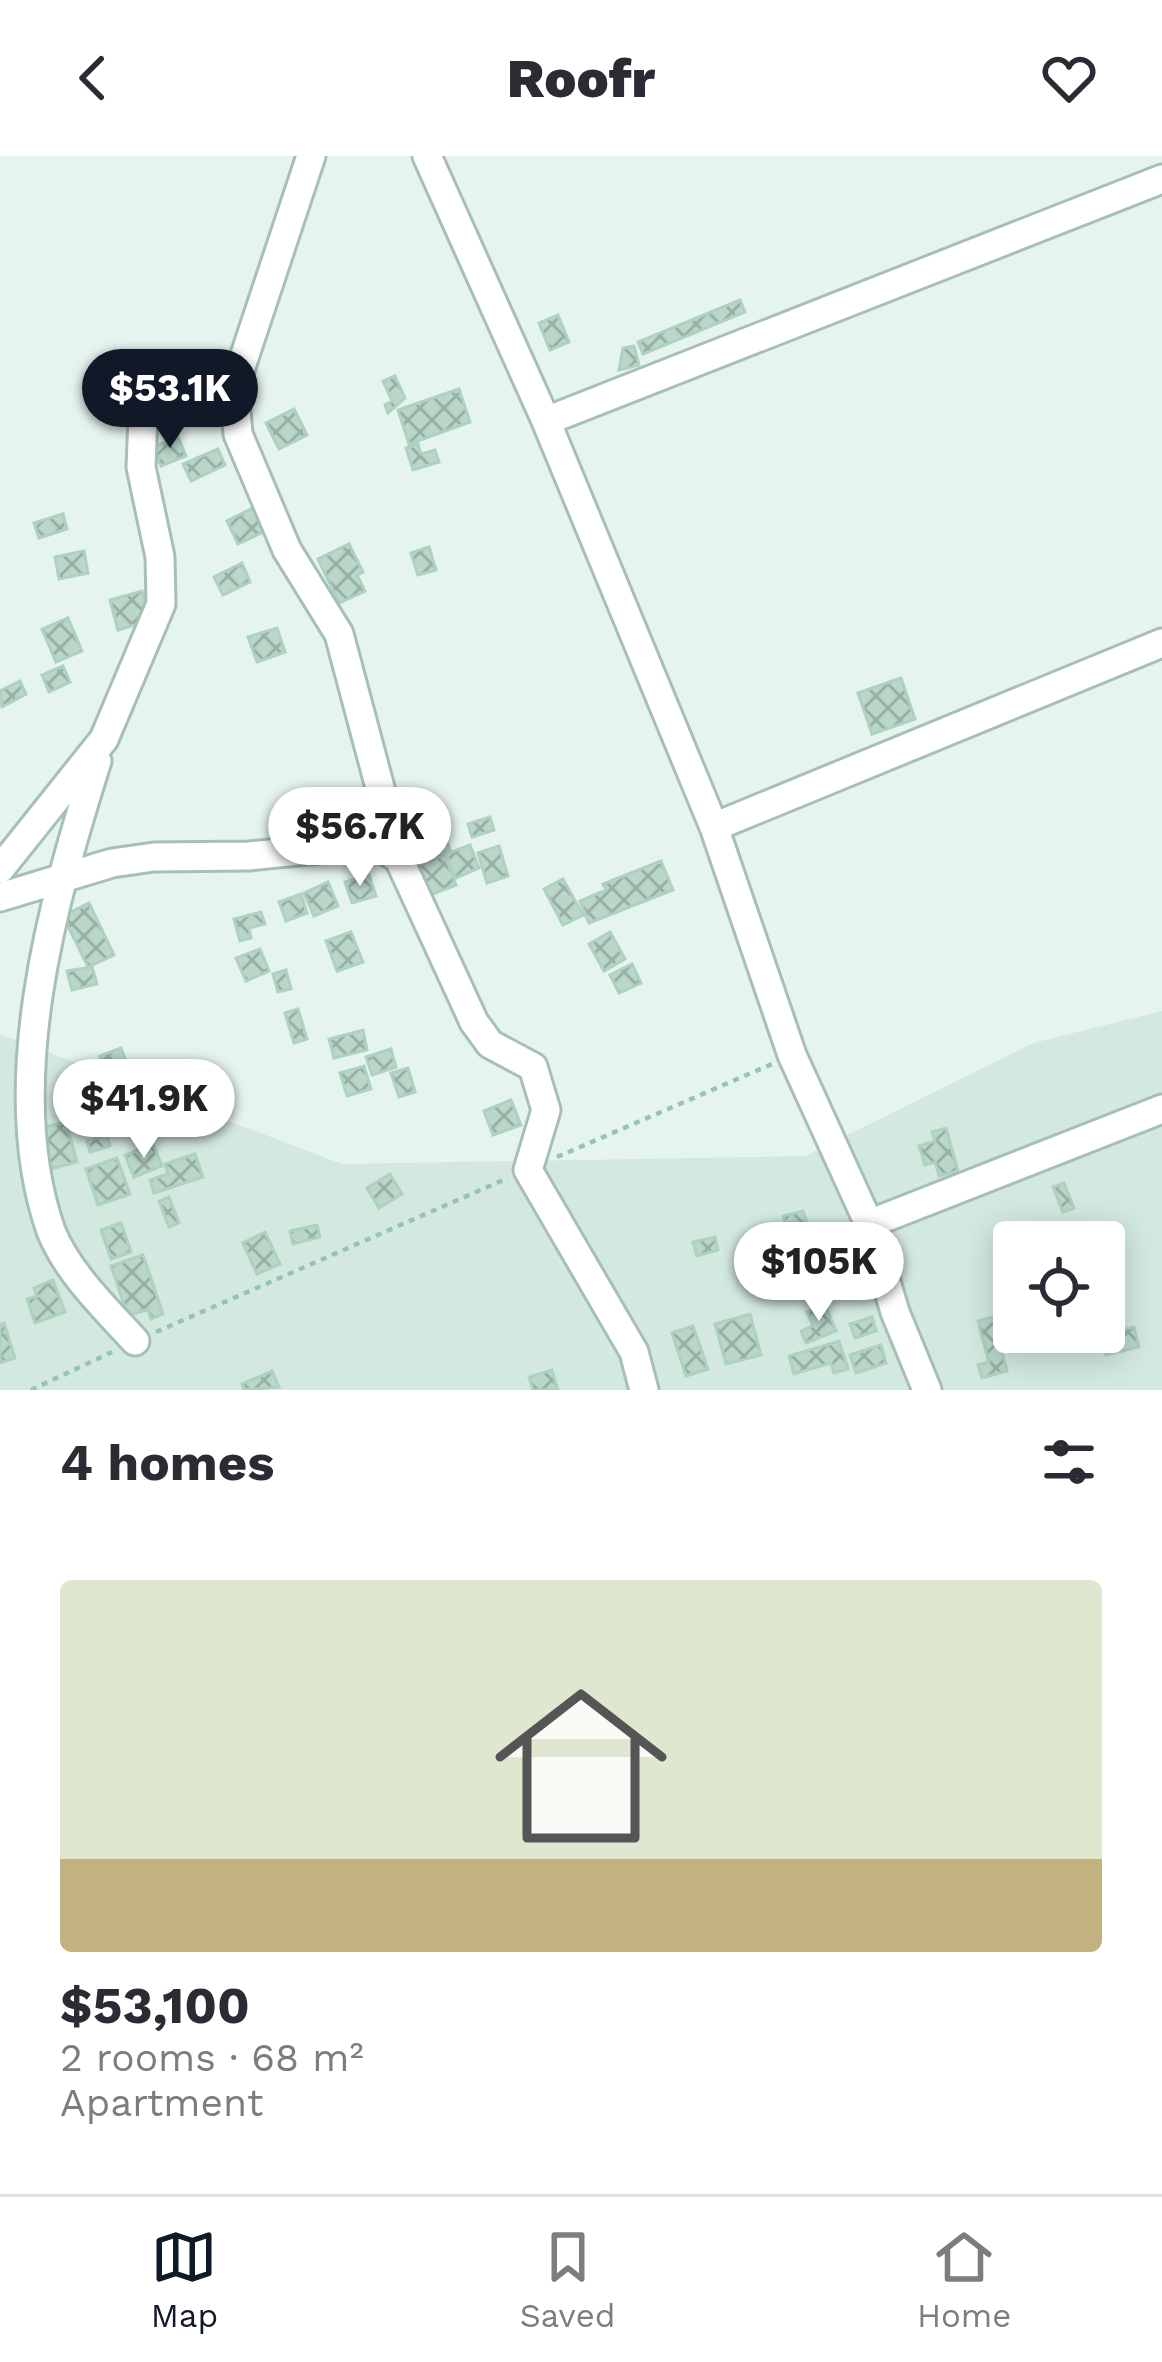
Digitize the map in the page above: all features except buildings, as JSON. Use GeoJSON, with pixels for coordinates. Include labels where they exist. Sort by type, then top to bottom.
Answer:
{"type":"FeatureCollection","features":[{"type":"Feature","properties":{"kind":"street"},"geometry":{"type":"LineString","coordinates":[[311,156],[234,388],[238,434],[287,550],[339,634],[399,859],[475,1022],[490,1044],[533,1067],[546,1110],[528,1170],[634,1352],[644,1390]]}},
{"type":"Feature","properties":{"kind":"street"},"geometry":{"type":"LineString","coordinates":[[427,156],[546,422],[714,826],[792,1055],[869,1224],[895,1312],[927,1390]]}},
{"type":"Feature","properties":{"kind":"street"},"geometry":{"type":"LineString","coordinates":[[546,422],[1162,179]]}},
{"type":"Feature","properties":{"kind":"street"},"geometry":{"type":"LineString","coordinates":[[135,1341],[91,1292],[52,1233],[34,1145],[38,966],[59,878],[104,739],[161,604],[160,557],[141,467],[143,417],[234,388]]}},
{"type":"Feature","properties":{"kind":"street"},"geometry":{"type":"LineString","coordinates":[[714,826],[1162,643]]}},
{"type":"Feature","properties":{"kind":"street"},"geometry":{"type":"LineString","coordinates":[[0,869],[104,739]]}},
{"type":"Feature","properties":{"kind":"street"},"geometry":{"type":"LineString","coordinates":[[0,897],[154,857],[249,856],[358,845],[384,849],[399,859]]}},
{"type":"Feature","properties":{"kind":"street"},"geometry":{"type":"LineString","coordinates":[[869,1224],[1162,1109]]}},
{"type":"Feature","properties":{"kind":"path"},"geometry":{"type":"LineString","coordinates":[[31,1390],[792,1055]]}},
{"type":"Feature","properties":{"kind":"shaded area"},"geometry":{"type":"Polygon","coordinates":[[[1162,1011],[1162,1390],[0,1390],[0,1034],[342,1164],[805,1156],[1033,1043],[1162,1011]]]}}]}
